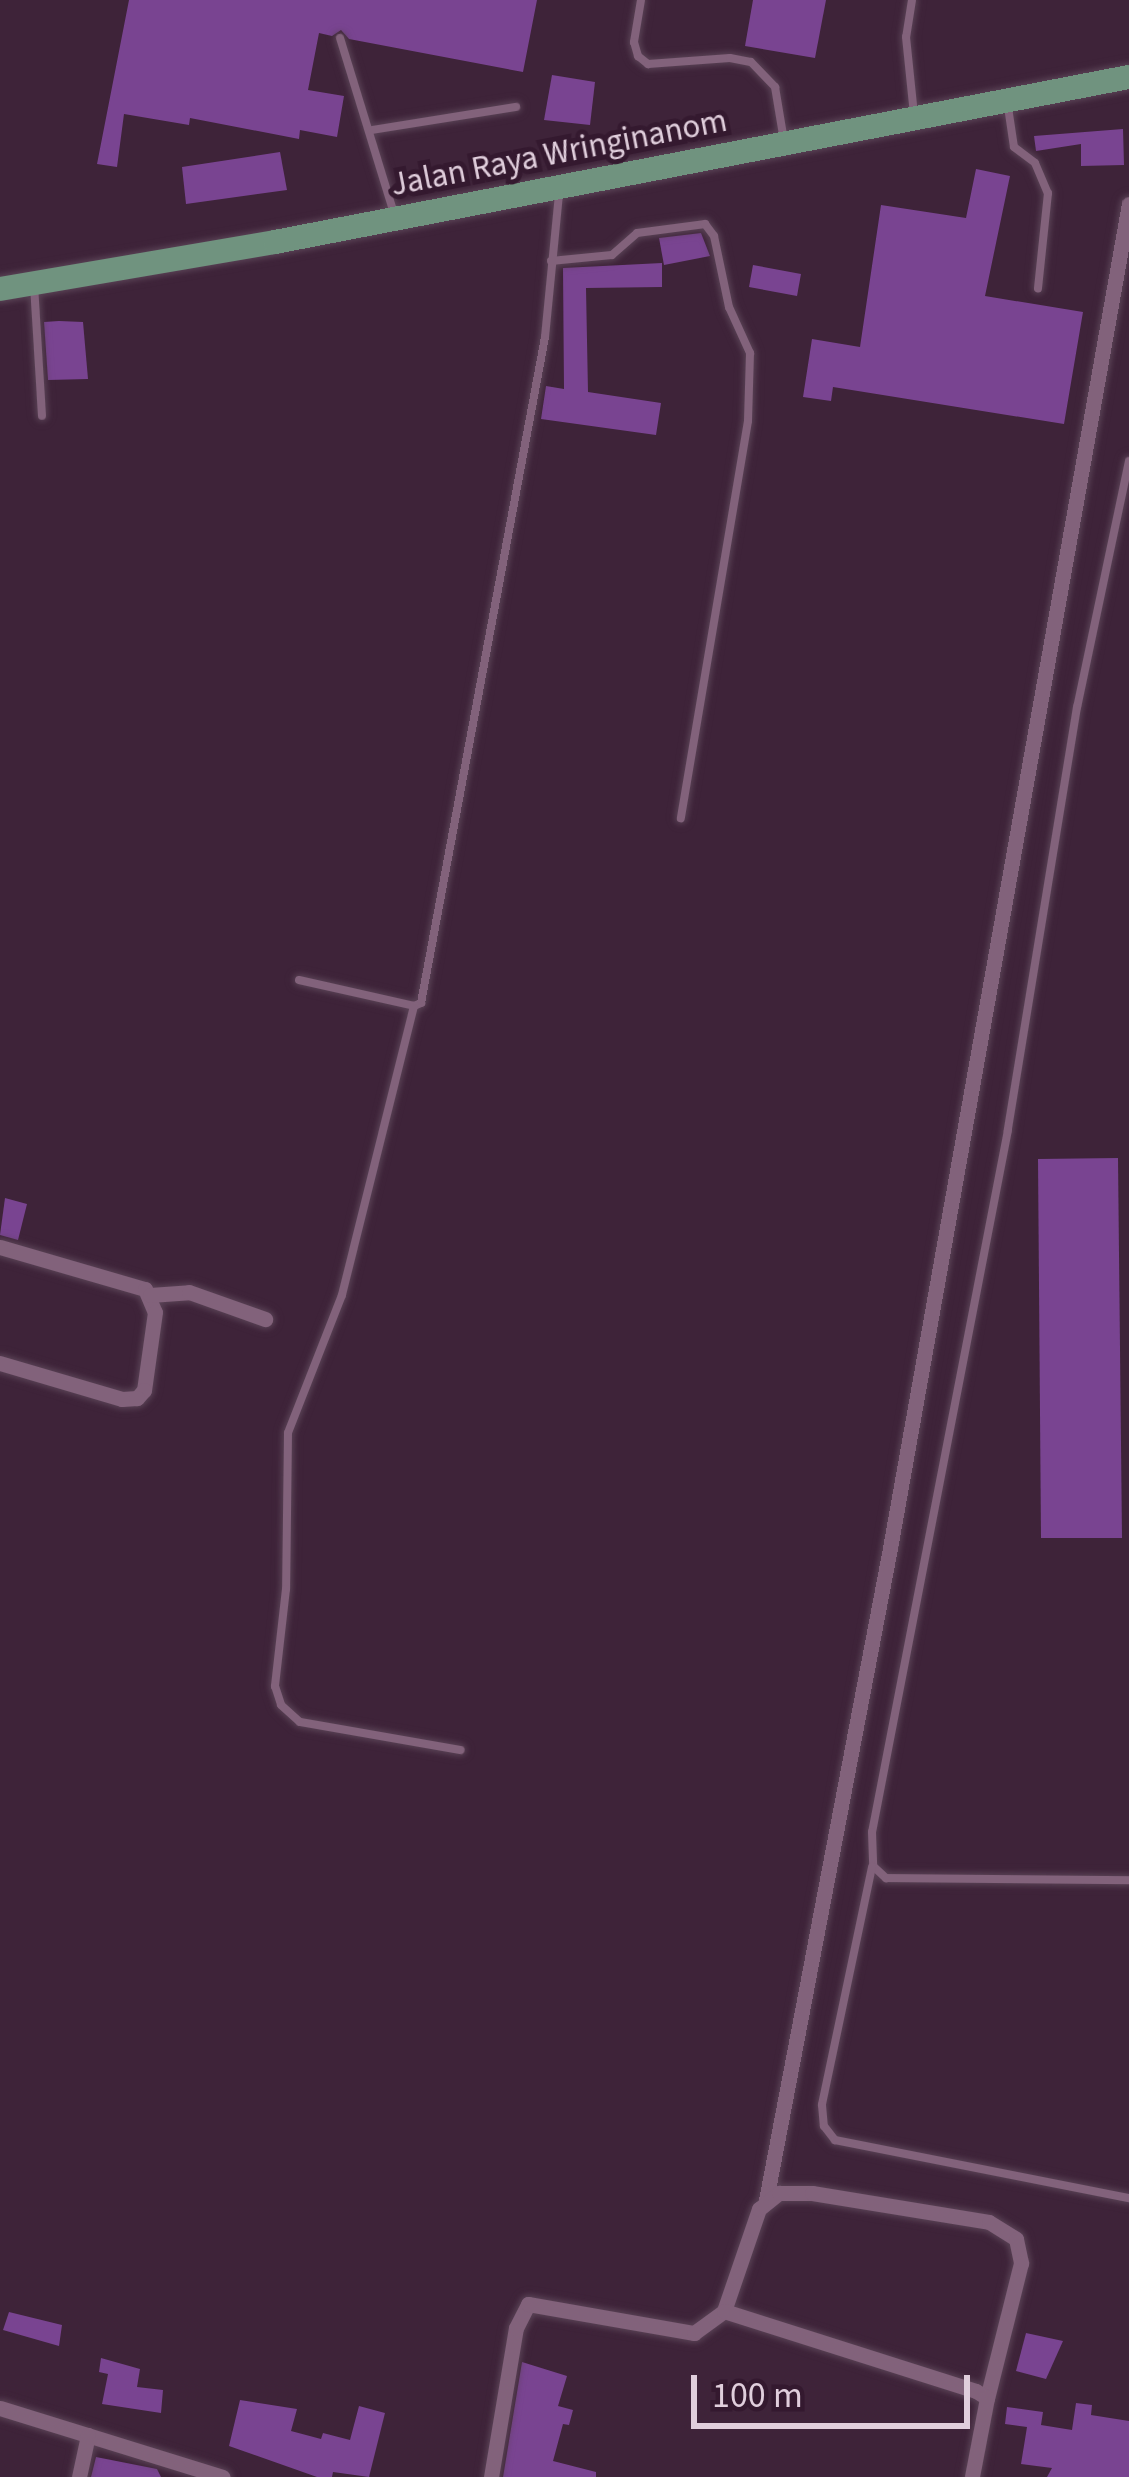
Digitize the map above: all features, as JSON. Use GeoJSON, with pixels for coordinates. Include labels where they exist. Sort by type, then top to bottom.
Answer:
{"type":"FeatureCollection","features":[{"type":"Feature","properties":{"kind":"main road","name":"Jalan Raya Wringinanom"},"geometry":{"type":"LineString","coordinates":[[0,289],[393,209],[560,187],[914,104],[1007,100],[1129,77]]}},
{"type":"Feature","properties":{"kind":"street"},"geometry":{"type":"LineString","coordinates":[[491,2477],[516,2328],[528,2304],[694,2333],[724,2311],[766,2200],[890,1548],[1129,204]]}},
{"type":"Feature","properties":{"kind":"street"},"geometry":{"type":"LineString","coordinates":[[0,1246],[150,1295],[189,1292],[266,1318]]}},
{"type":"Feature","properties":{"kind":"street"},"geometry":{"type":"LineString","coordinates":[[0,1363],[122,1399],[137,1398],[144,1390],[155,1312],[150,1295]]}},
{"type":"Feature","properties":{"kind":"street"},"geometry":{"type":"LineString","coordinates":[[766,2200],[779,2193],[812,2193],[989,2222],[1016,2239],[1021,2263],[972,2477]]}},
{"type":"Feature","properties":{"kind":"street"},"geometry":{"type":"LineString","coordinates":[[724,2311],[987,2398]]}},
{"type":"Feature","properties":{"kind":"street"},"geometry":{"type":"LineString","coordinates":[[0,2408],[223,2477]]}},
{"type":"Feature","properties":{"kind":"street"},"geometry":{"type":"LineString","coordinates":[[79,2477],[88,2434]]}},
{"type":"Feature","properties":{"kind":"lane"},"geometry":{"type":"LineString","coordinates":[[640,0],[634,42],[648,64],[730,58],[751,62],[777,93],[783,133]]}},
{"type":"Feature","properties":{"kind":"lane"},"geometry":{"type":"LineString","coordinates":[[912,0],[906,37],[914,104]]}},
{"type":"Feature","properties":{"kind":"lane"},"geometry":{"type":"LineString","coordinates":[[340,38],[393,209]]}},
{"type":"Feature","properties":{"kind":"lane"},"geometry":{"type":"LineString","coordinates":[[1007,100],[1014,147],[1035,164],[1048,193],[1038,289]]}},
{"type":"Feature","properties":{"kind":"lane"},"geometry":{"type":"LineString","coordinates":[[372,130],[516,106]]}},
{"type":"Feature","properties":{"kind":"lane"},"geometry":{"type":"LineString","coordinates":[[299,980],[413,1006],[422,1003],[545,337],[560,187]]}},
{"type":"Feature","properties":{"kind":"lane"},"geometry":{"type":"LineString","coordinates":[[551,261],[612,255],[638,233],[705,224],[714,236],[729,307],[750,353],[748,421],[681,818]]}},
{"type":"Feature","properties":{"kind":"lane"},"geometry":{"type":"LineString","coordinates":[[34,283],[41,416]]}},
{"type":"Feature","properties":{"kind":"lane"},"geometry":{"type":"LineString","coordinates":[[1129,461],[1125,503],[1077,707],[1003,1153],[872,1832],[873,1866],[822,2104],[824,2126],[836,2140],[1129,2198]]}},
{"type":"Feature","properties":{"kind":"lane"},"geometry":{"type":"LineString","coordinates":[[413,1006],[342,1295],[288,1433],[286,1589],[275,1686],[281,1705],[300,1723],[461,1750]]}},
{"type":"Feature","properties":{"kind":"lane"},"geometry":{"type":"LineString","coordinates":[[873,1866],[886,1878],[1129,1880]]}},
{"type":"Feature","properties":{"kind":"building"},"geometry":{"type":"Polygon","coordinates":[[[129,0],[537,0],[523,72],[349,39],[341,30],[332,36],[319,33],[308,90],[344,96],[337,137],[300,130],[299,139],[190,118],[189,125],[124,114],[117,167],[97,164],[129,0]]]}},
{"type":"Feature","properties":{"kind":"building"},"geometry":{"type":"Polygon","coordinates":[[[753,0],[826,0],[815,58],[745,46],[753,0]]]}},
{"type":"Feature","properties":{"kind":"building"},"geometry":{"type":"Polygon","coordinates":[[[552,75],[595,82],[590,125],[544,120],[552,75]]]}},
{"type":"Feature","properties":{"kind":"building"},"geometry":{"type":"Polygon","coordinates":[[[1123,129],[1124,165],[1081,166],[1081,144],[1036,151],[1034,136],[1123,129]]]}},
{"type":"Feature","properties":{"kind":"building"},"geometry":{"type":"Polygon","coordinates":[[[280,152],[287,190],[186,204],[182,167],[280,152]]]}},
{"type":"Feature","properties":{"kind":"building"},"geometry":{"type":"Polygon","coordinates":[[[976,169],[1010,176],[985,296],[1083,312],[1064,424],[833,387],[831,401],[803,397],[812,339],[860,347],[881,205],[966,218],[976,169]]]}},
{"type":"Feature","properties":{"kind":"building"},"geometry":{"type":"Polygon","coordinates":[[[701,233],[710,256],[664,265],[659,238],[701,233]]]}},
{"type":"Feature","properties":{"kind":"building"},"geometry":{"type":"Polygon","coordinates":[[[662,263],[662,287],[586,288],[588,392],[661,403],[656,435],[541,419],[546,386],[564,389],[563,268],[662,263]]]}},
{"type":"Feature","properties":{"kind":"building"},"geometry":{"type":"Polygon","coordinates":[[[753,265],[801,274],[797,296],[749,287],[753,265]]]}},
{"type":"Feature","properties":{"kind":"building"},"geometry":{"type":"Polygon","coordinates":[[[44,322],[83,322],[88,379],[48,380],[44,322]]]}},
{"type":"Feature","properties":{"kind":"building"},"geometry":{"type":"Polygon","coordinates":[[[1118,1158],[1122,1538],[1041,1538],[1038,1159],[1118,1158]]]}},
{"type":"Feature","properties":{"kind":"building"},"geometry":{"type":"Polygon","coordinates":[[[5,1198],[27,1204],[18,1240],[0,1235],[5,1198]]]}},
{"type":"Feature","properties":{"kind":"building"},"geometry":{"type":"Polygon","coordinates":[[[9,2312],[62,2325],[59,2346],[3,2330],[9,2312]]]}},
{"type":"Feature","properties":{"kind":"building"},"geometry":{"type":"Polygon","coordinates":[[[1026,2333],[1063,2341],[1046,2379],[1016,2371],[1026,2333]]]}},
{"type":"Feature","properties":{"kind":"building"},"geometry":{"type":"Polygon","coordinates":[[[101,2358],[140,2369],[137,2387],[163,2390],[161,2413],[102,2404],[108,2374],[99,2372],[101,2358]]]}},
{"type":"Feature","properties":{"kind":"building"},"geometry":{"type":"Polygon","coordinates":[[[522,2362],[567,2376],[558,2406],[573,2410],[569,2425],[563,2424],[553,2461],[596,2472],[596,2477],[503,2477],[522,2362]]]}},
{"type":"Feature","properties":{"kind":"building"},"geometry":{"type":"Polygon","coordinates":[[[240,2400],[297,2409],[291,2431],[321,2439],[323,2433],[350,2440],[359,2406],[385,2413],[369,2477],[333,2472],[332,2477],[317,2477],[229,2446],[240,2400]]]}},
{"type":"Feature","properties":{"kind":"building"},"geometry":{"type":"Polygon","coordinates":[[[1076,2403],[1092,2405],[1091,2415],[1129,2421],[1129,2477],[1047,2477],[1052,2468],[1021,2464],[1027,2427],[1005,2424],[1007,2407],[1043,2412],[1041,2425],[1072,2430],[1076,2403]]]}},
{"type":"Feature","properties":{"kind":"building"},"geometry":{"type":"Polygon","coordinates":[[[96,2457],[157,2469],[161,2477],[91,2477],[96,2457]]]}}]}
